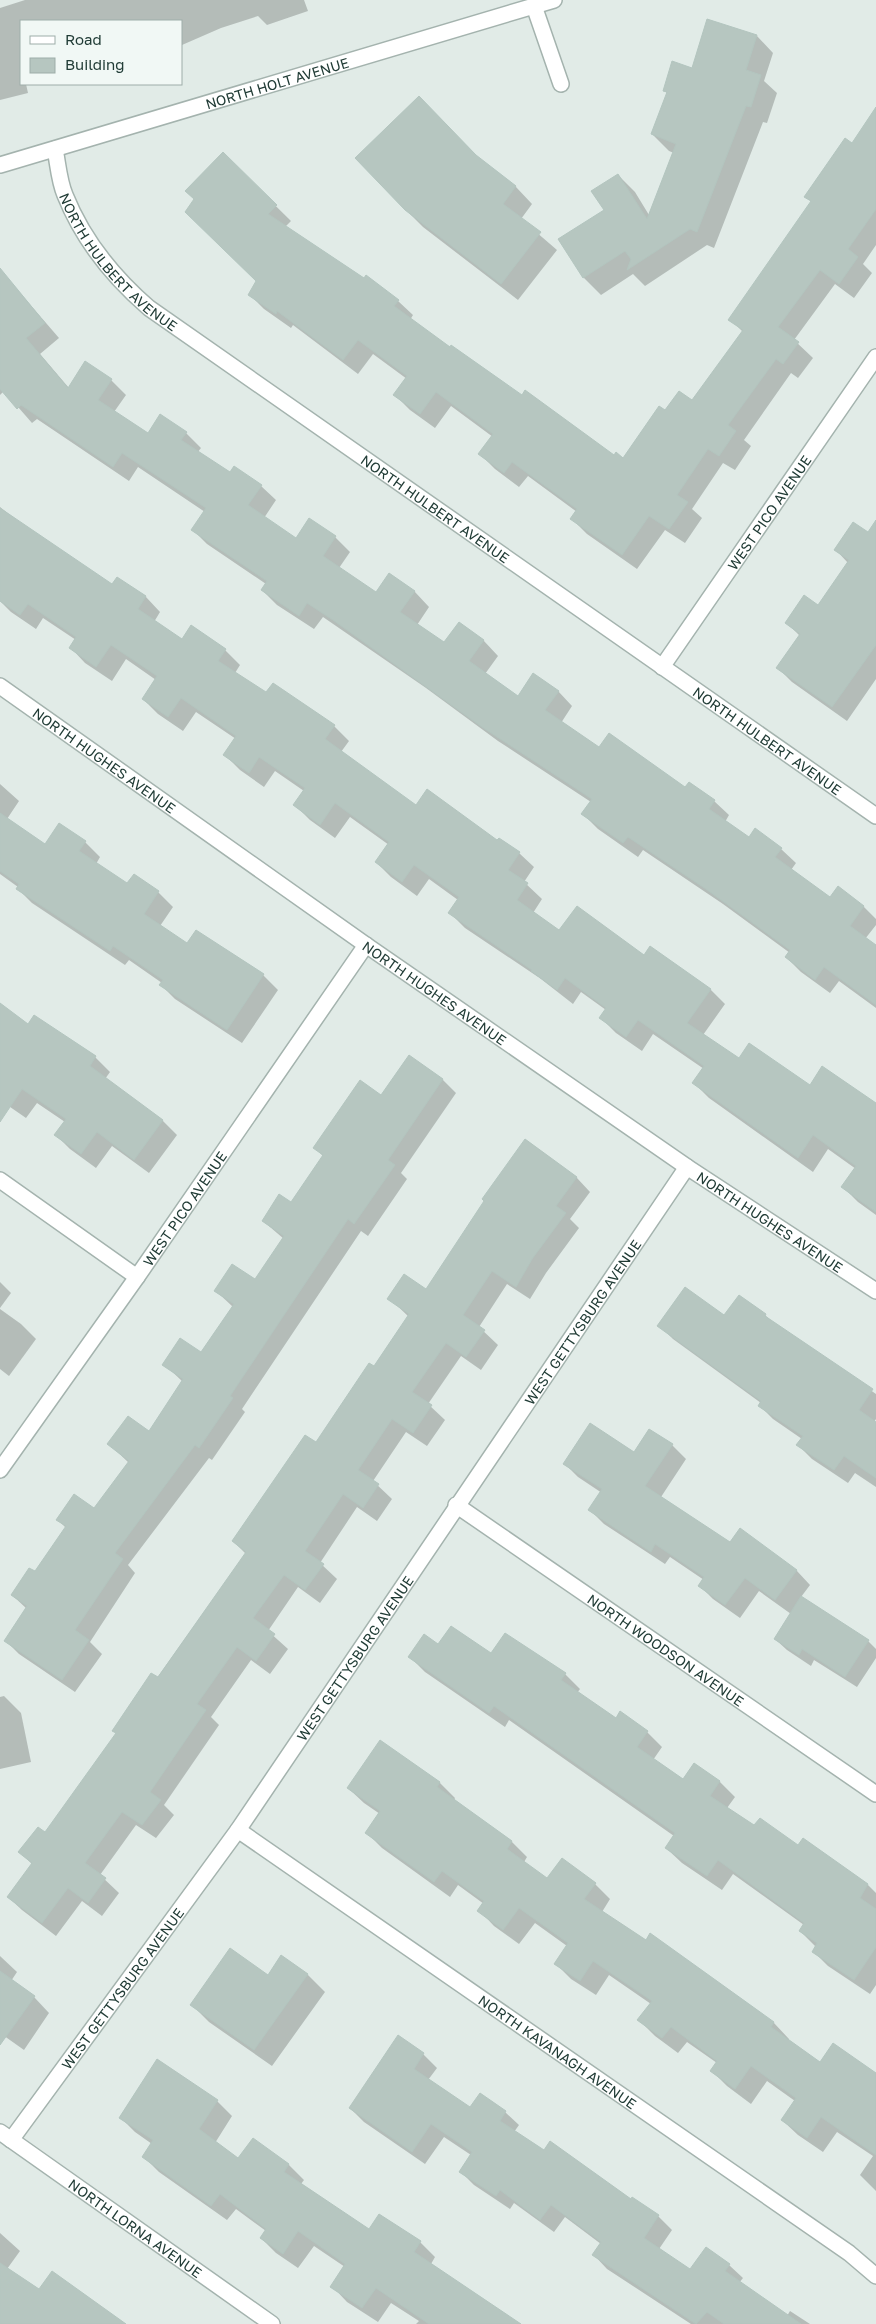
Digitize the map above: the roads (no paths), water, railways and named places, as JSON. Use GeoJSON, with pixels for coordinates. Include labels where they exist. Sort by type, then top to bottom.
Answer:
{"type":"FeatureCollection","features":[{"type":"Feature","properties":{"kind":"street","name":"NORTH HOLT AVENUE"},"geometry":{"type":"LineString","coordinates":[[0,164],[55,150],[554,0]]}},
{"type":"Feature","properties":{"kind":"street"},"geometry":{"type":"LineString","coordinates":[[534,6],[561,84]]}},
{"type":"Feature","properties":{"kind":"street","name":"NORTH HULBERT AVENUE"},"geometry":{"type":"LineString","coordinates":[[55,150],[64,193],[82,230],[103,262],[125,288],[148,308],[876,816]]}},
{"type":"Feature","properties":{"kind":"street","name":"WEST PICO AVENUE"},"geometry":{"type":"LineString","coordinates":[[662,667],[876,357]]}},
{"type":"Feature","properties":{"kind":"street","name":"NORTH HUGHES AVENUE"},"geometry":{"type":"LineString","coordinates":[[0,686],[366,945],[687,1167],[876,1291]]}},
{"type":"Feature","properties":{"kind":"street","name":"WEST PICO AVENUE"},"geometry":{"type":"LineString","coordinates":[[0,1470],[138,1278],[366,945]]}},
{"type":"Feature","properties":{"kind":"street","name":"WEST GETTYSBURG AVENUE"},"geometry":{"type":"LineString","coordinates":[[6,2136],[238,1830],[456,1505],[687,1167]]}},
{"type":"Feature","properties":{"kind":"street"},"geometry":{"type":"LineString","coordinates":[[0,1180],[138,1278]]}},
{"type":"Feature","properties":{"kind":"street","name":"NORTH WOODSON AVENUE"},"geometry":{"type":"LineString","coordinates":[[456,1505],[876,1794]]}},
{"type":"Feature","properties":{"kind":"street","name":"NORTH KAVANAGH AVENUE"},"geometry":{"type":"LineString","coordinates":[[238,1830],[849,2253],[876,2276]]}},
{"type":"Feature","properties":{"kind":"street","name":"NORTH LORNA AVENUE"},"geometry":{"type":"LineString","coordinates":[[6,2136],[272,2324]]}}]}
